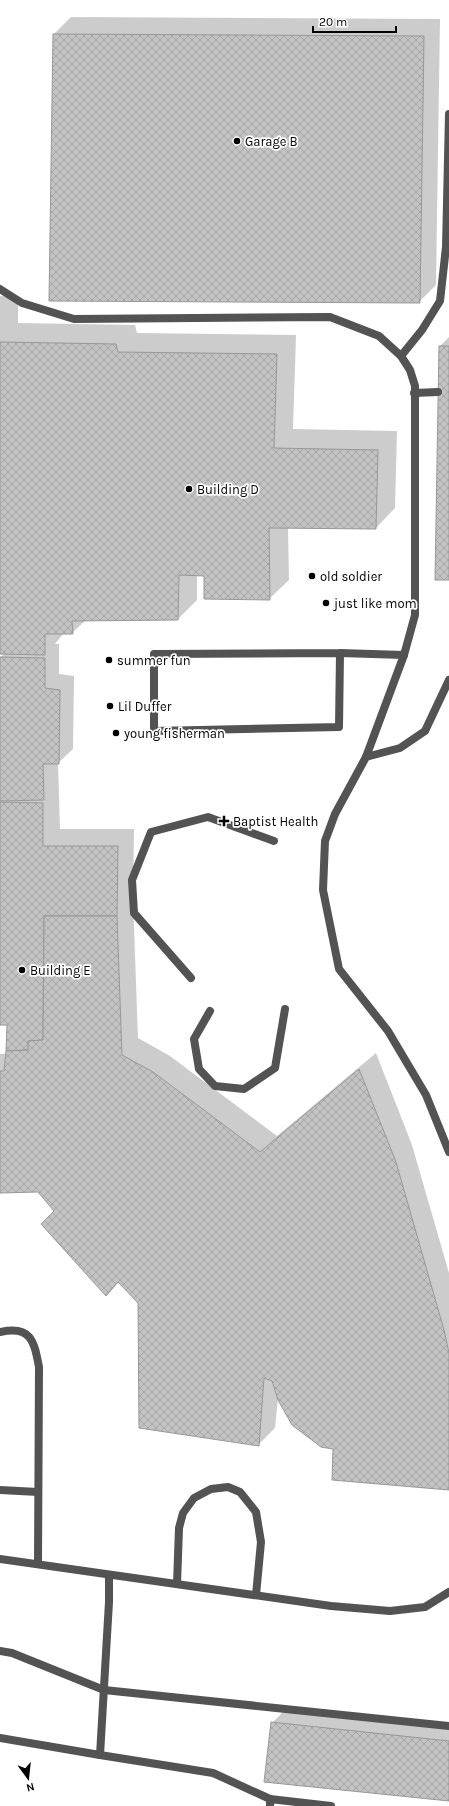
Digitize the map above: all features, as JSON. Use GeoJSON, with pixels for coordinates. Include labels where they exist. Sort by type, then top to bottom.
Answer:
{"type":"FeatureCollection","features":[{"type":"Feature","properties":{"kind":"lane"},"geometry":{"type":"LineString","coordinates":[[401,356],[422,330],[440,301],[446,248],[449,114]]}},
{"type":"Feature","properties":{"kind":"lane"},"geometry":{"type":"LineString","coordinates":[[0,289],[22,303],[74,319],[330,317],[379,336],[401,356],[410,370],[415,386],[415,615],[404,655],[366,757],[335,814],[325,841],[323,890],[339,969],[388,1031],[426,1095],[449,1152]]}},
{"type":"Feature","properties":{"kind":"lane"},"geometry":{"type":"LineString","coordinates":[[414,392],[438,392]]}},
{"type":"Feature","properties":{"kind":"lane"},"geometry":{"type":"LineString","coordinates":[[340,653],[339,727],[154,732],[154,654],[340,653],[404,655]]}},
{"type":"Feature","properties":{"kind":"lane"},"geometry":{"type":"LineString","coordinates":[[366,757],[400,748],[425,731],[449,680]]}},
{"type":"Feature","properties":{"kind":"lane"},"geometry":{"type":"LineString","coordinates":[[190,978],[134,913],[132,880],[151,832],[208,817],[274,841]]}},
{"type":"Feature","properties":{"kind":"lane"},"geometry":{"type":"LineString","coordinates":[[210,1011],[194,1039],[199,1068],[215,1086],[244,1089],[275,1068],[285,1009]]}},
{"type":"Feature","properties":{"kind":"lane"},"geometry":{"type":"LineString","coordinates":[[0,1332],[10,1330],[26,1334],[35,1343],[39,1367],[38,1564]]}},
{"type":"Feature","properties":{"kind":"lane"},"geometry":{"type":"LineString","coordinates":[[177,1584],[179,1528],[183,1513],[194,1498],[211,1489],[228,1487],[240,1492],[256,1512],[261,1542],[256,1595]]}},
{"type":"Feature","properties":{"kind":"lane"},"geometry":{"type":"LineString","coordinates":[[0,1490],[38,1492]]}},
{"type":"Feature","properties":{"kind":"lane"},"geometry":{"type":"LineString","coordinates":[[0,1559],[331,1606],[390,1611],[425,1607],[449,1592]]}},
{"type":"Feature","properties":{"kind":"lane"},"geometry":{"type":"LineString","coordinates":[[100,1755],[109,1602],[109,1574]]}},
{"type":"Feature","properties":{"kind":"lane"},"geometry":{"type":"LineString","coordinates":[[0,1651],[12,1653],[104,1690],[449,1726]]}},
{"type":"Feature","properties":{"kind":"lane"},"geometry":{"type":"LineString","coordinates":[[0,1738],[213,1773],[270,1803],[331,1806]]}},
{"type":"Feature","properties":{"kind":"building","name":"Garage B"},"geometry":{"type":"Polygon","coordinates":[[[53,34],[424,36],[420,303],[49,301],[53,34]]]}},
{"type":"Feature","properties":{"kind":"building","name":"Building D"},"geometry":{"type":"Polygon","coordinates":[[[0,342],[116,344],[118,352],[277,354],[274,448],[378,450],[376,529],[269,528],[270,600],[204,599],[204,576],[179,575],[178,620],[72,621],[73,634],[45,634],[45,655],[0,654],[0,342]]]}},
{"type":"Feature","properties":{"kind":"building"},"geometry":{"type":"Polygon","coordinates":[[[439,346],[449,346],[449,580],[435,580],[439,346]]]}},
{"type":"Feature","properties":{"kind":"building"},"geometry":{"type":"Polygon","coordinates":[[[0,657],[45,658],[45,688],[60,690],[59,764],[43,764],[44,800],[0,801],[0,657]]]}},
{"type":"Feature","properties":{"kind":"building","name":"Building E"},"geometry":{"type":"Polygon","coordinates":[[[0,802],[43,803],[43,846],[118,846],[117,916],[44,916],[43,1040],[28,1041],[28,1050],[6,1051],[7,1025],[0,1025],[0,802]]]}},
{"type":"Feature","properties":{"kind":"building"},"geometry":{"type":"Polygon","coordinates":[[[44,916],[117,916],[122,1055],[153,1072],[260,1152],[359,1069],[396,1162],[444,1330],[449,1353],[449,1490],[332,1480],[333,1449],[321,1447],[292,1425],[278,1400],[272,1381],[264,1378],[259,1446],[139,1428],[138,1303],[118,1282],[106,1296],[41,1224],[54,1211],[38,1192],[0,1193],[0,1071],[4,1071],[6,1051],[28,1050],[28,1041],[43,1040],[44,916]]]}},
{"type":"Feature","properties":{"kind":"building"},"geometry":{"type":"Polygon","coordinates":[[[271,1722],[449,1741],[449,1801],[264,1782],[271,1722]]]}},
{"type":"Feature","properties":{"kind":"place","name":"Garage B"},"geometry":{"type":"Point","coordinates":[237,141]}},
{"type":"Feature","properties":{"kind":"place","name":"Building D"},"geometry":{"type":"Point","coordinates":[189,489]}},
{"type":"Feature","properties":{"kind":"place","name":"old soldier"},"geometry":{"type":"Point","coordinates":[312,576]}},
{"type":"Feature","properties":{"kind":"place","name":"just like mom"},"geometry":{"type":"Point","coordinates":[326,603]}},
{"type":"Feature","properties":{"kind":"place","name":"summer fun"},"geometry":{"type":"Point","coordinates":[109,660]}},
{"type":"Feature","properties":{"kind":"place","name":"Lil Duffer"},"geometry":{"type":"Point","coordinates":[110,706]}},
{"type":"Feature","properties":{"kind":"place","name":"young fisherman"},"geometry":{"type":"Point","coordinates":[116,733]}},
{"type":"Feature","properties":{"kind":"place","name":"Baptist Health"},"geometry":{"type":"Point","coordinates":[224,821]}},
{"type":"Feature","properties":{"kind":"place","name":"Building E"},"geometry":{"type":"Point","coordinates":[22,970]}}]}
